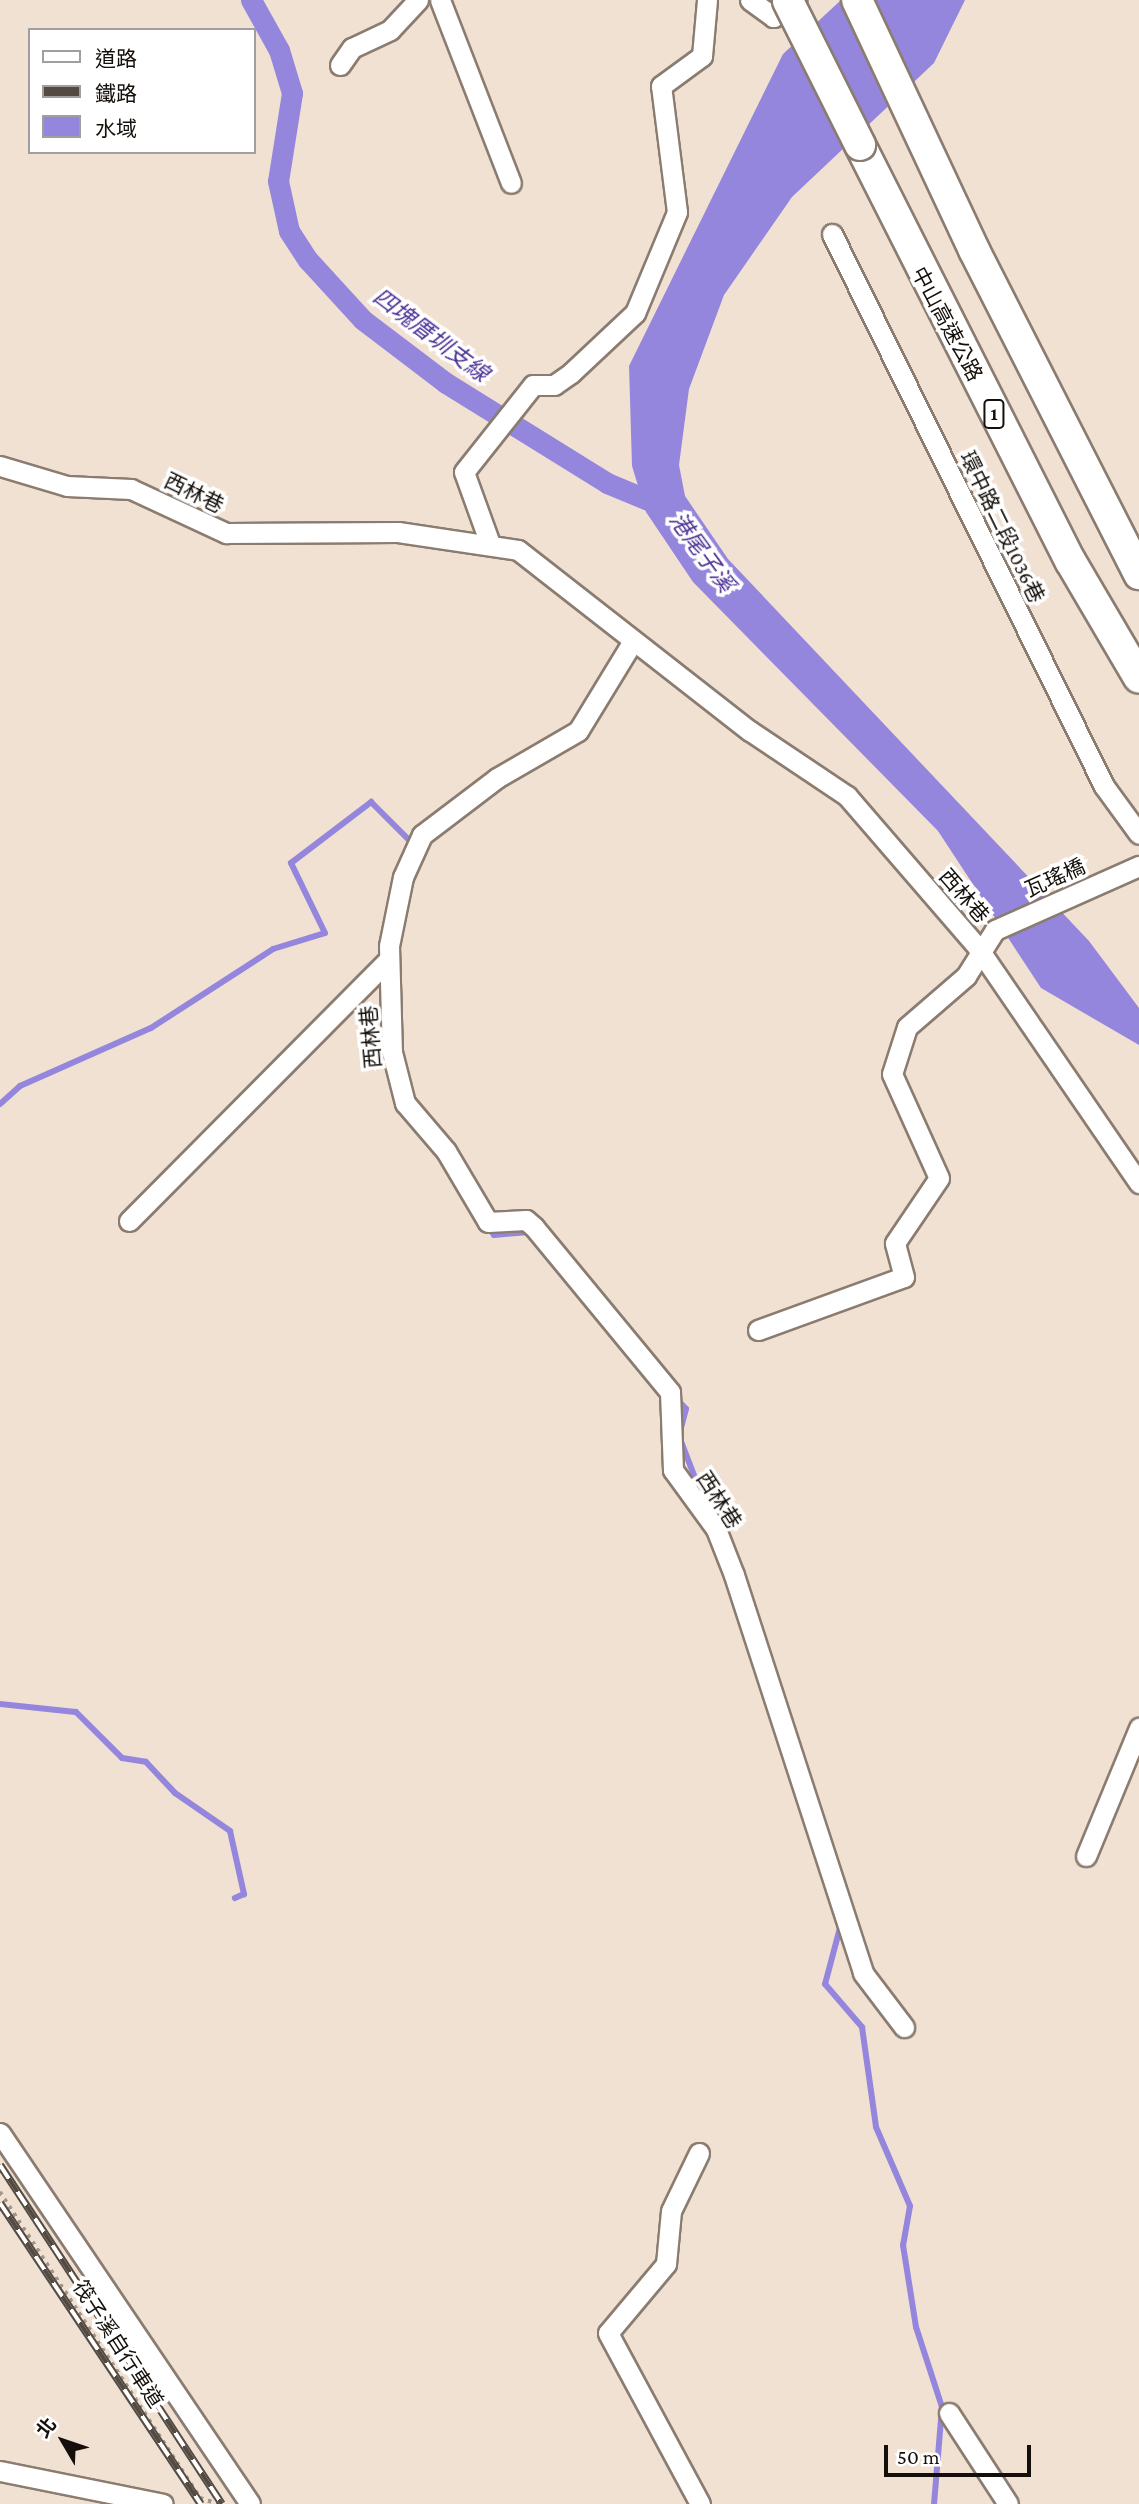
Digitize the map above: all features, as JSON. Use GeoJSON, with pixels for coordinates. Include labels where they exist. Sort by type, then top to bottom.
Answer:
{"type":"FeatureCollection","features":[{"type":"Feature","properties":{"kind":"highway","name":"中山高速公路"},"geometry":{"type":"LineString","coordinates":[[788,0],[1064,550],[1139,678]]}},
{"type":"Feature","properties":{"kind":"highway"},"geometry":{"type":"LineString","coordinates":[[857,0],[974,250],[1139,574]]}},
{"type":"Feature","properties":{"kind":"street"},"geometry":{"type":"LineString","coordinates":[[340,65],[352,48],[390,30],[418,0]]}},
{"type":"Feature","properties":{"kind":"street"},"geometry":{"type":"LineString","coordinates":[[440,0],[511,183]]}},
{"type":"Feature","properties":{"kind":"street"},"geometry":{"type":"LineString","coordinates":[[489,541],[464,472],[513,404],[533,386],[554,385],[571,373],[635,313],[677,212],[661,86],[702,56],[707,0]]}},
{"type":"Feature","properties":{"kind":"street"},"geometry":{"type":"LineString","coordinates":[[750,0],[773,16],[796,0]]}},
{"type":"Feature","properties":{"kind":"street","name":"環中路二段1036巷"},"geometry":{"type":"LineString","coordinates":[[832,234],[1104,786],[1139,834]]}},
{"type":"Feature","properties":{"kind":"street","name":"西林巷"},"geometry":{"type":"LineString","coordinates":[[0,466],[67,486],[131,489],[226,533],[398,532],[489,541],[518,550],[633,641],[847,796],[978,947],[1139,1183]]}},
{"type":"Feature","properties":{"kind":"street","name":"西林巷"},"geometry":{"type":"LineString","coordinates":[[633,641],[578,731],[497,778],[422,835],[403,877],[389,959],[392,1052],[405,1103],[446,1151],[488,1222],[526,1220],[534,1227],[670,1392],[673,1470],[716,1529],[734,1575],[863,1973],[904,2027]]}},
{"type":"Feature","properties":{"kind":"street","name":"瓦瑤橋"},"geometry":{"type":"LineString","coordinates":[[978,947],[995,930],[1137,867]]}},
{"type":"Feature","properties":{"kind":"street"},"geometry":{"type":"LineString","coordinates":[[758,1331],[904,1277],[895,1243],[939,1178],[892,1074],[894,1058],[907,1027],[966,976],[978,947]]}},
{"type":"Feature","properties":{"kind":"street","name":"西林巷"},"geometry":{"type":"LineString","coordinates":[[130,1221],[389,959]]}},
{"type":"Feature","properties":{"kind":"street"},"geometry":{"type":"LineString","coordinates":[[1086,1856],[1139,1728]]}},
{"type":"Feature","properties":{"kind":"street"},"geometry":{"type":"LineString","coordinates":[[0,2133],[250,2504]]}},
{"type":"Feature","properties":{"kind":"street"},"geometry":{"type":"LineString","coordinates":[[699,2152],[671,2211],[666,2263],[608,2333],[700,2504]]}},
{"type":"Feature","properties":{"kind":"street"},"geometry":{"type":"LineString","coordinates":[[949,2413],[1008,2504]]}},
{"type":"Feature","properties":{"kind":"street"},"geometry":{"type":"LineString","coordinates":[[0,2471],[163,2504]]}},
{"type":"Feature","properties":{"kind":"path","name":"筏子溪自行車道"},"geometry":{"type":"LineString","coordinates":[[0,2192],[200,2498],[219,2504]]}},
{"type":"Feature","properties":{"kind":"water","name":"港尾子溪"},"geometry":{"type":"Polygon","coordinates":[[[841,0],[965,0],[934,63],[792,197],[724,295],[689,389],[679,465],[685,496],[728,559],[1089,941],[1139,1008],[1139,1045],[1041,988],[938,831],[693,582],[646,512],[632,466],[629,366],[783,54],[841,0]]]}},
{"type":"Feature","properties":{"kind":"waterway","name":"四塊厝圳支線"},"geometry":{"type":"LineString","coordinates":[[251,0],[279,50],[292,93],[278,181],[289,231],[308,260],[363,320],[446,383],[607,483],[665,507]]}},
{"type":"Feature","properties":{"kind":"waterway"},"geometry":{"type":"LineString","coordinates":[[0,1104],[20,1086],[151,1028],[273,949],[325,933],[291,863],[371,802],[414,845]]}},
{"type":"Feature","properties":{"kind":"waterway"},"geometry":{"type":"LineString","coordinates":[[487,1225],[494,1235],[529,1232]]}},
{"type":"Feature","properties":{"kind":"waterway"},"geometry":{"type":"LineString","coordinates":[[675,1397],[686,1409],[679,1436],[703,1499]]}},
{"type":"Feature","properties":{"kind":"waterway"},"geometry":{"type":"LineString","coordinates":[[0,1704],[76,1712],[122,1758],[146,1762],[175,1793],[230,1831],[244,1894],[235,1898]]}},
{"type":"Feature","properties":{"kind":"waterway"},"geometry":{"type":"LineString","coordinates":[[841,1924],[825,1984],[862,2027],[876,2127],[910,2206],[903,2245],[916,2327],[942,2407],[934,2504]]}},
{"type":"Feature","properties":{"kind":"railway"},"geometry":{"type":"LineString","coordinates":[[0,2165],[222,2504]]}},
{"type":"Feature","properties":{"kind":"railway"},"geometry":{"type":"LineString","coordinates":[[0,2203],[201,2504]]}}]}
